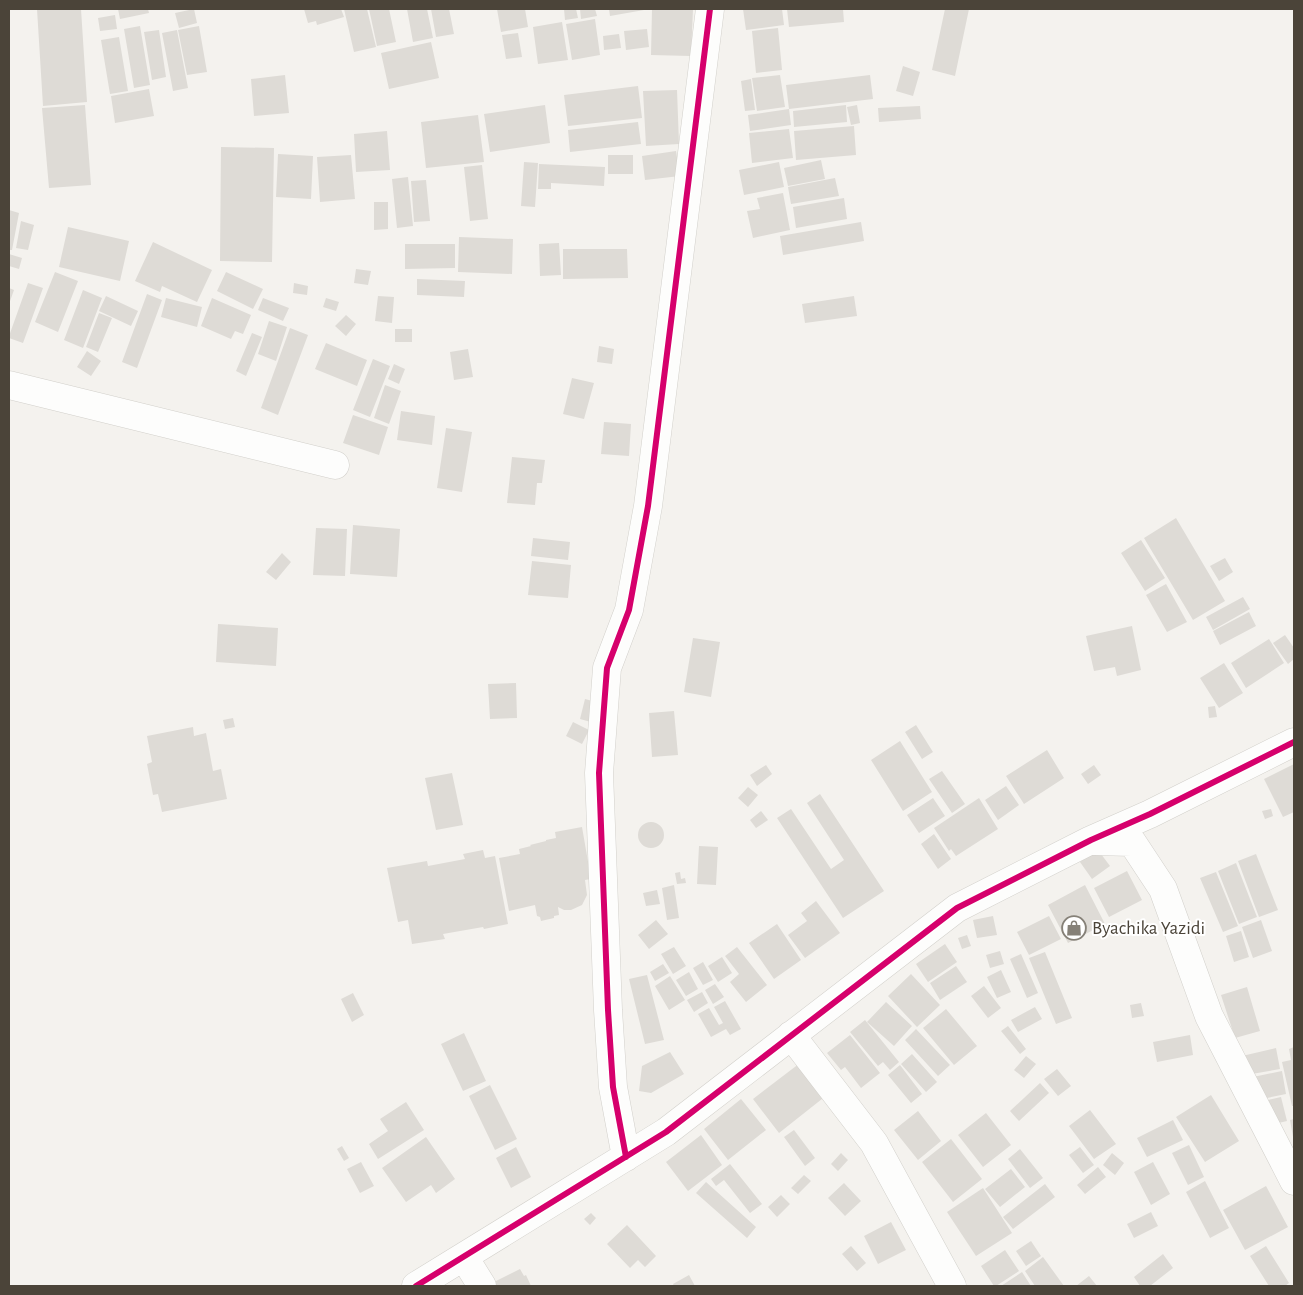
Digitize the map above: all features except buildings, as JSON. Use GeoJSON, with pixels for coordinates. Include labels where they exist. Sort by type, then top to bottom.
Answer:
{"type":"FeatureCollection","features":[{"type":"Feature","properties":{"kind":"street"},"geometry":{"type":"LineString","coordinates":[[626,1157],[613,1088],[599,793],[606,668],[629,610],[648,506],[710,9]]}},
{"type":"Feature","properties":{"kind":"street"},"geometry":{"type":"LineString","coordinates":[[9,385],[335,465]]}},
{"type":"Feature","properties":{"kind":"street"},"geometry":{"type":"LineString","coordinates":[[416,1286],[666,1132],[957,908],[1091,840],[1150,814],[1294,742]]}},
{"type":"Feature","properties":{"kind":"street"},"geometry":{"type":"LineString","coordinates":[[1091,840],[1132,842],[1163,889],[1209,1016],[1294,1181]]}},
{"type":"Feature","properties":{"kind":"street"},"geometry":{"type":"LineString","coordinates":[[791,1035],[874,1143],[952,1286]]}},
{"type":"Feature","properties":{"kind":"street"},"geometry":{"type":"LineString","coordinates":[[464,1257],[482,1286]]}},
{"type":"Feature","properties":{"kind":"cycle path"},"geometry":{"type":"LineString","coordinates":[[626,1157],[613,1087],[608,1010],[599,773],[607,668],[629,610],[648,506],[710,9]]}},
{"type":"Feature","properties":{"kind":"cycle path"},"geometry":{"type":"LineString","coordinates":[[416,1286],[666,1132],[957,908],[1091,840],[1150,814],[1294,742]]}},
{"type":"Feature","properties":{"kind":"place","name":"Byachika Yazidi"},"geometry":{"type":"Point","coordinates":[1074,928]}}]}
